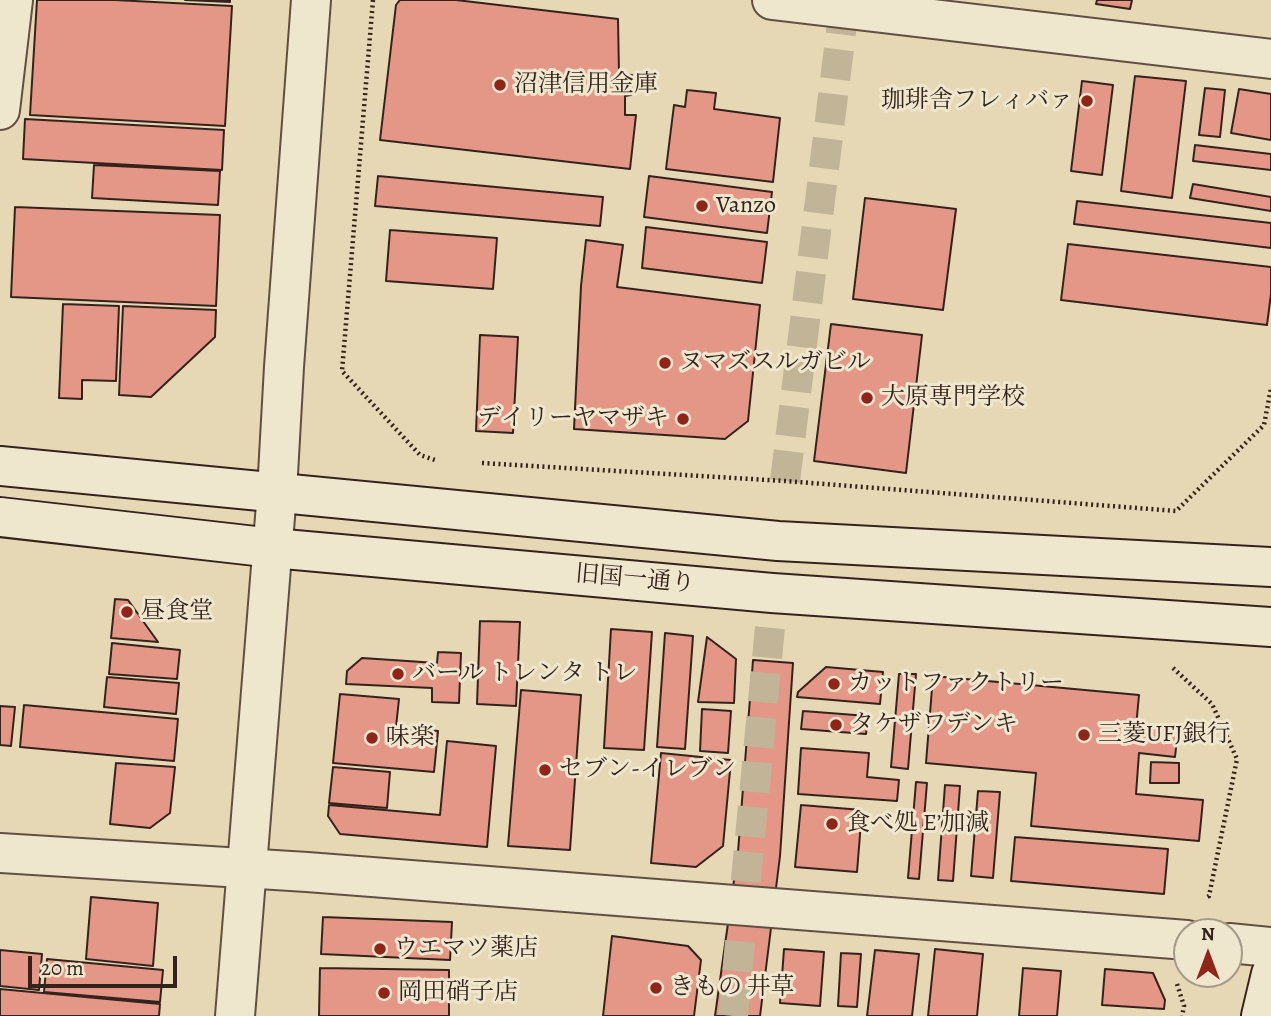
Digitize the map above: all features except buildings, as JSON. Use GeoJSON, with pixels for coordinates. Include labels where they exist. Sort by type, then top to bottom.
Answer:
{"type":"FeatureCollection","features":[{"type":"Feature","properties":{"kind":"street"},"geometry":{"type":"LineString","coordinates":[[0,110],[13,0]]}},
{"type":"Feature","properties":{"kind":"street"},"geometry":{"type":"LineString","coordinates":[[235,1016],[273,548],[311,0]]}},
{"type":"Feature","properties":{"kind":"street"},"geometry":{"type":"LineString","coordinates":[[772,0],[1271,59]]}},
{"type":"Feature","properties":{"kind":"street"},"geometry":{"type":"LineString","coordinates":[[0,466],[778,541],[1271,567]]}},
{"type":"Feature","properties":{"kind":"street","name":"旧国一通り"},"geometry":{"type":"LineString","coordinates":[[0,517],[273,548],[772,593],[1271,627]]}},
{"type":"Feature","properties":{"kind":"street"},"geometry":{"type":"LineString","coordinates":[[0,853],[247,868],[1173,939]]}},
{"type":"Feature","properties":{"kind":"street"},"geometry":{"type":"LineString","coordinates":[[1243,944],[1271,947]]}},
{"type":"Feature","properties":{"kind":"street"},"geometry":{"type":"LineString","coordinates":[[1261,1016],[1271,974]]}},
{"type":"Feature","properties":{"kind":"path"},"geometry":{"type":"LineString","coordinates":[[373,0],[342,371],[420,455],[440,461]]}},
{"type":"Feature","properties":{"kind":"path"},"geometry":{"type":"LineString","coordinates":[[482,463],[785,481],[1176,511],[1264,425],[1271,388]]}},
{"type":"Feature","properties":{"kind":"path"},"geometry":{"type":"LineString","coordinates":[[1170,664],[1212,704],[1237,759],[1209,896],[1201,901]]}},
{"type":"Feature","properties":{"kind":"path"},"geometry":{"type":"LineString","coordinates":[[1178,988],[1184,1006],[1182,1016]]}},
{"type":"Feature","properties":{"kind":"tunnel"},"geometry":{"type":"LineString","coordinates":[[785,481],[845,0]]}},
{"type":"Feature","properties":{"kind":"tunnel"},"geometry":{"type":"LineString","coordinates":[[733,1016],[770,627]]}},
{"type":"Feature","properties":{"kind":"place","name":"沼津信用金庫"},"geometry":{"type":"Point","coordinates":[500,85]}},
{"type":"Feature","properties":{"kind":"place","name":"珈琲舎フレィバァ"},"geometry":{"type":"Point","coordinates":[1087,101]}},
{"type":"Feature","properties":{"kind":"place","name":"Vanzo"},"geometry":{"type":"Point","coordinates":[702,206]}},
{"type":"Feature","properties":{"kind":"place","name":"ヌマズスルガビル"},"geometry":{"type":"Point","coordinates":[665,363]}},
{"type":"Feature","properties":{"kind":"place","name":"大原専門学校"},"geometry":{"type":"Point","coordinates":[867,398]}},
{"type":"Feature","properties":{"kind":"place","name":"デイリーヤマザキ"},"geometry":{"type":"Point","coordinates":[683,419]}},
{"type":"Feature","properties":{"kind":"place","name":"昼食堂"},"geometry":{"type":"Point","coordinates":[127,612]}},
{"type":"Feature","properties":{"kind":"place","name":"バール トレンタ トレ"},"geometry":{"type":"Point","coordinates":[398,674]}},
{"type":"Feature","properties":{"kind":"place","name":"カットファクトリー"},"geometry":{"type":"Point","coordinates":[834,684]}},
{"type":"Feature","properties":{"kind":"place","name":"タケザワデンキ"},"geometry":{"type":"Point","coordinates":[836,725]}},
{"type":"Feature","properties":{"kind":"place","name":"三菱UFJ銀行"},"geometry":{"type":"Point","coordinates":[1084,735]}},
{"type":"Feature","properties":{"kind":"place","name":"味楽"},"geometry":{"type":"Point","coordinates":[372,738]}},
{"type":"Feature","properties":{"kind":"place","name":"セブン-イレブン"},"geometry":{"type":"Point","coordinates":[545,770]}},
{"type":"Feature","properties":{"kind":"place","name":"食べ処 E’加減"},"geometry":{"type":"Point","coordinates":[832,824]}},
{"type":"Feature","properties":{"kind":"place","name":"ウエマツ薬店"},"geometry":{"type":"Point","coordinates":[380,949]}},
{"type":"Feature","properties":{"kind":"place","name":"きもの 井草"},"geometry":{"type":"Point","coordinates":[656,988]}},
{"type":"Feature","properties":{"kind":"place","name":"岡田硝子店"},"geometry":{"type":"Point","coordinates":[384,993]}}]}
